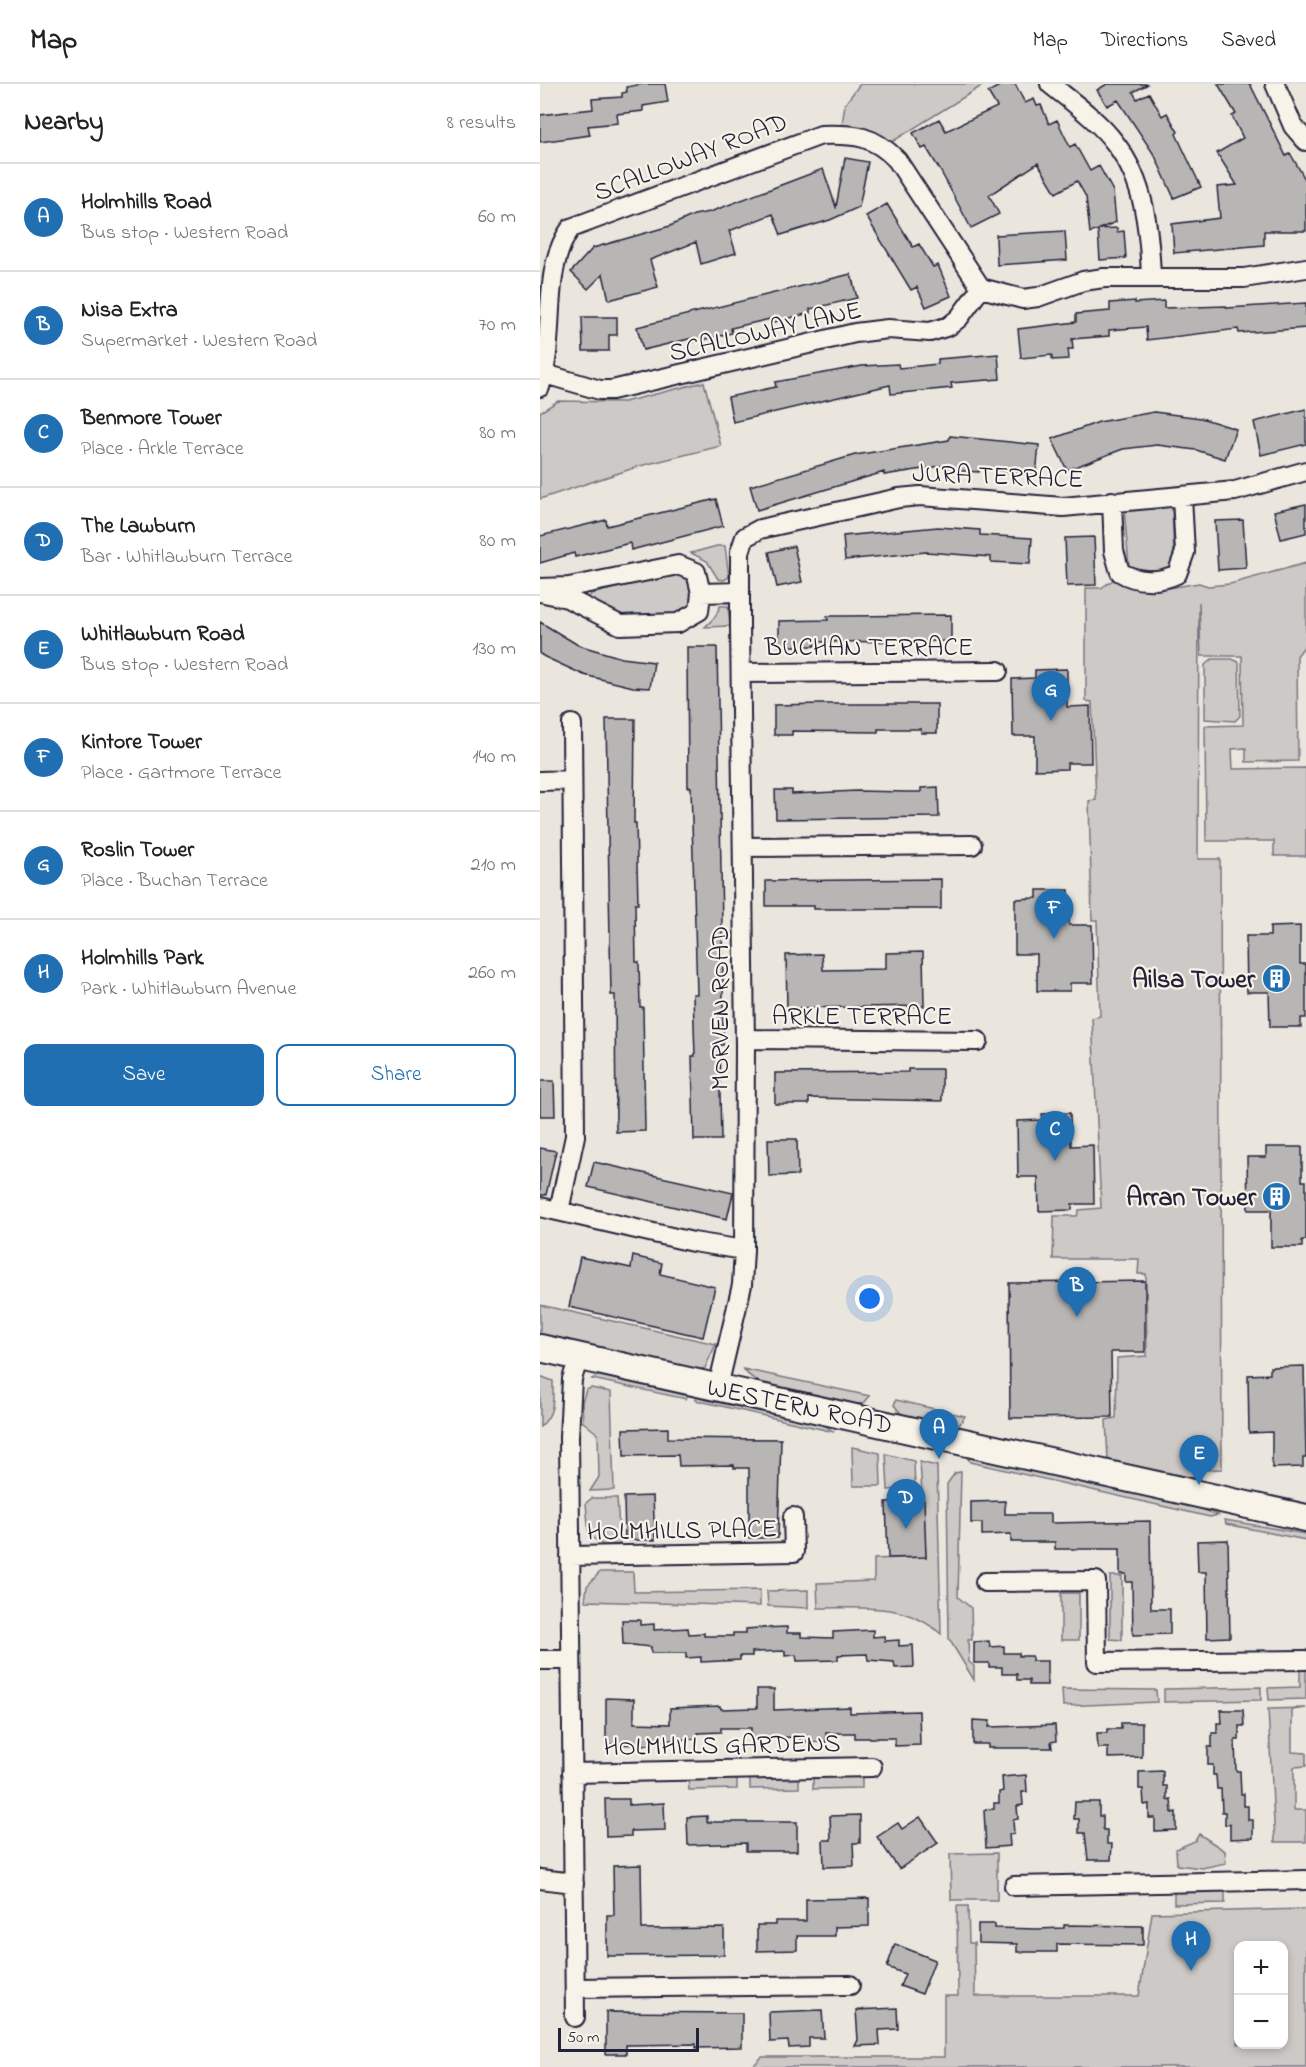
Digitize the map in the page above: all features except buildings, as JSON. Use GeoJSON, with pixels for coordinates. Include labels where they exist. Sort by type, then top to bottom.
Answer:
{"type":"FeatureCollection","features":[{"type":"Feature","properties":{"kind":"street"},"geometry":{"type":"LineString","coordinates":[[1050,84],[1116,144],[1143,201],[1149,227],[1151,276]]}},
{"type":"Feature","properties":{"kind":"street"},"geometry":{"type":"LineString","coordinates":[[1275,84],[1293,126],[1306,141]]}},
{"type":"Feature","properties":{"kind":"street","name":"SCALLOWAY ROAD"},"geometry":{"type":"LineString","coordinates":[[542,381],[549,270],[560,238],[571,228],[821,135],[856,135],[882,144],[897,160],[981,288]]}},
{"type":"Feature","properties":{"kind":"street"},"geometry":{"type":"LineString","coordinates":[[981,288],[1023,298],[1038,297],[1083,281],[1151,276],[1244,278],[1306,268]]}},
{"type":"Feature","properties":{"kind":"street","name":"SCALLOWAY LANE"},"geometry":{"type":"LineString","coordinates":[[542,381],[612,390],[855,333],[888,329],[930,332],[949,326],[959,318],[981,288]]}},
{"type":"Feature","properties":{"kind":"street","name":"JURA TERRACE"},"geometry":{"type":"LineString","coordinates":[[740,626],[740,552],[745,537],[760,528],[899,498],[920,496],[1063,507],[1235,491],[1306,471]]}},
{"type":"Feature","properties":{"kind":"street"},"geometry":{"type":"LineString","coordinates":[[1112,501],[1114,551],[1120,572],[1130,578],[1165,580],[1177,574],[1185,552],[1182,497]]}},
{"type":"Feature","properties":{"kind":"street"},"geometry":{"type":"LineString","coordinates":[[678,565],[696,572],[701,593],[699,611],[678,623],[620,626],[567,598],[540,590],[569,587],[678,565]]}},
{"type":"Feature","properties":{"kind":"street"},"geometry":{"type":"LineString","coordinates":[[701,593],[740,591]]}},
{"type":"Feature","properties":{"kind":"street","name":"MORVEN ROAD"},"geometry":{"type":"LineString","coordinates":[[718,1387],[742,1285],[744,1250],[744,847],[740,626]]}},
{"type":"Feature","properties":{"kind":"street","name":"BUCHAN TERRACE"},"geometry":{"type":"LineString","coordinates":[[741,673],[998,671]]}},
{"type":"Feature","properties":{"kind":"street"},"geometry":{"type":"LineString","coordinates":[[559,1211],[575,1136],[572,724]]}},
{"type":"Feature","properties":{"kind":"street"},"geometry":{"type":"LineString","coordinates":[[540,781],[572,780]]}},
{"type":"Feature","properties":{"kind":"street"},"geometry":{"type":"LineString","coordinates":[[744,847],[972,845]]}},
{"type":"Feature","properties":{"kind":"street","name":"ARKLE TERRACE"},"geometry":{"type":"LineString","coordinates":[[745,1039],[978,1041]]}},
{"type":"Feature","properties":{"kind":"street"},"geometry":{"type":"LineString","coordinates":[[540,1207],[693,1242],[744,1250]]}},
{"type":"Feature","properties":{"kind":"street","name":"WESTERN ROAD"},"geometry":{"type":"LineString","coordinates":[[540,1348],[1306,1518]]}},
{"type":"Feature","properties":{"kind":"street"},"geometry":{"type":"LineString","coordinates":[[575,2017],[569,1437],[572,1379],[579,1357]]}},
{"type":"Feature","properties":{"kind":"street","name":"HOLMHILLS PLACE"},"geometry":{"type":"LineString","coordinates":[[570,1556],[794,1552],[793,1517]]}},
{"type":"Feature","properties":{"kind":"street"},"geometry":{"type":"LineString","coordinates":[[985,1582],[1096,1581],[1097,1662],[1306,1660]]}},
{"type":"Feature","properties":{"kind":"street"},"geometry":{"type":"LineString","coordinates":[[540,1660],[571,1660]]}},
{"type":"Feature","properties":{"kind":"street","name":"HOLMHILLS GARDENS"},"geometry":{"type":"LineString","coordinates":[[572,1773],[872,1767]]}},
{"type":"Feature","properties":{"kind":"street"},"geometry":{"type":"LineString","coordinates":[[540,1879],[574,1883]]}},
{"type":"Feature","properties":{"kind":"street"},"geometry":{"type":"LineString","coordinates":[[1014,1886],[1306,1880]]}},
{"type":"Feature","properties":{"kind":"street"},"geometry":{"type":"LineString","coordinates":[[575,1988],[850,1985]]}},
{"type":"Feature","properties":{"kind":"shaded area"},"geometry":{"type":"Polygon","coordinates":[[[860,84],[985,84],[887,145],[841,132],[845,104],[860,84]]]}},
{"type":"Feature","properties":{"kind":"shaded area"},"geometry":{"type":"Polygon","coordinates":[[[704,382],[721,446],[640,466],[540,499],[540,412],[558,401],[624,402],[704,382]]]}},
{"type":"Feature","properties":{"kind":"shaded area"},"geometry":{"type":"Polygon","coordinates":[[[1172,507],[1174,559],[1171,566],[1150,570],[1129,567],[1124,508],[1172,507]]]}},
{"type":"Feature","properties":{"kind":"shaded area"},"geometry":{"type":"Polygon","coordinates":[[[725,546],[729,577],[724,580],[718,579],[707,561],[691,553],[725,546]]]}},
{"type":"Feature","properties":{"kind":"shaded area"},"geometry":{"type":"Polygon","coordinates":[[[1306,563],[1306,644],[1297,656],[1298,761],[1246,762],[1246,748],[1232,749],[1233,769],[1306,768],[1306,856],[1274,856],[1274,841],[1206,841],[1205,726],[1243,725],[1242,656],[1201,656],[1199,602],[1198,859],[1220,859],[1222,1469],[1200,1470],[1193,1478],[1108,1460],[1106,1420],[1116,1418],[1117,1358],[1147,1356],[1146,1274],[1138,1274],[1139,1259],[1053,1259],[1054,1216],[1077,1216],[1079,1210],[1101,1208],[1092,1018],[1100,1016],[1097,920],[1092,920],[1089,801],[1096,800],[1092,702],[1086,701],[1086,588],[1101,588],[1113,580],[1169,588],[1199,583],[1208,586],[1230,584],[1306,563]]]}},
{"type":"Feature","properties":{"kind":"shaded area"},"geometry":{"type":"Polygon","coordinates":[[[677,573],[686,576],[692,595],[689,607],[682,614],[632,616],[618,614],[596,606],[589,598],[591,594],[677,573]]]}},
{"type":"Feature","properties":{"kind":"shaded area"},"geometry":{"type":"Polygon","coordinates":[[[720,606],[728,606],[730,626],[705,627],[715,617],[720,606]]]}},
{"type":"Feature","properties":{"kind":"shaded area"},"geometry":{"type":"Polygon","coordinates":[[[1212,659],[1232,659],[1239,662],[1240,716],[1235,721],[1205,719],[1205,665],[1212,659]]]}},
{"type":"Feature","properties":{"kind":"shaded area"},"geometry":{"type":"Polygon","coordinates":[[[540,1305],[716,1344],[705,1368],[688,1373],[540,1341],[540,1305]]]}},
{"type":"Feature","properties":{"kind":"shaded area"},"geometry":{"type":"Polygon","coordinates":[[[743,1369],[870,1396],[864,1403],[852,1405],[793,1394],[763,1384],[743,1369]]]}},
{"type":"Feature","properties":{"kind":"shaded area"},"geometry":{"type":"Polygon","coordinates":[[[599,1375],[688,1394],[686,1399],[592,1379],[599,1375]]]}},
{"type":"Feature","properties":{"kind":"shaded area"},"geometry":{"type":"Polygon","coordinates":[[[540,1376],[553,1381],[553,1394],[551,1412],[540,1427],[540,1376]]]}},
{"type":"Feature","properties":{"kind":"shaded area"},"geometry":{"type":"Polygon","coordinates":[[[591,1388],[611,1392],[614,1490],[590,1491],[599,1477],[598,1434],[583,1422],[582,1402],[586,1390],[591,1388]]]}},
{"type":"Feature","properties":{"kind":"shaded area"},"geometry":{"type":"Polygon","coordinates":[[[696,1395],[823,1424],[834,1432],[695,1400],[696,1395]]]}},
{"type":"Feature","properties":{"kind":"shaded area"},"geometry":{"type":"Polygon","coordinates":[[[896,1400],[965,1416],[958,1427],[903,1416],[894,1405],[896,1400]]]}},
{"type":"Feature","properties":{"kind":"shaded area"},"geometry":{"type":"Polygon","coordinates":[[[852,1447],[880,1453],[881,1486],[853,1486],[852,1447]]]}},
{"type":"Feature","properties":{"kind":"shaded area"},"geometry":{"type":"Polygon","coordinates":[[[886,1454],[914,1461],[915,1488],[888,1490],[886,1454]]]}},
{"type":"Feature","properties":{"kind":"shaded area"},"geometry":{"type":"Polygon","coordinates":[[[967,1457],[1193,1506],[1218,1515],[1210,1517],[970,1462],[967,1457]]]}},
{"type":"Feature","properties":{"kind":"shaded area"},"geometry":{"type":"Polygon","coordinates":[[[920,1462],[937,1466],[941,1634],[913,1616],[898,1612],[867,1608],[818,1608],[817,1583],[874,1581],[874,1559],[926,1557],[920,1462]]]}},
{"type":"Feature","properties":{"kind":"shaded area"},"geometry":{"type":"Polygon","coordinates":[[[961,1472],[958,1597],[971,1608],[972,1640],[968,1640],[969,1662],[974,1666],[974,1680],[949,1639],[947,1484],[955,1473],[961,1472]]]}},
{"type":"Feature","properties":{"kind":"shaded area"},"geometry":{"type":"Polygon","coordinates":[[[592,1498],[617,1498],[620,1544],[603,1545],[589,1535],[586,1503],[592,1498]]]}},
{"type":"Feature","properties":{"kind":"shaded area"},"geometry":{"type":"Polygon","coordinates":[[[1225,1520],[1306,1534],[1306,1540],[1226,1524],[1225,1520]]]}},
{"type":"Feature","properties":{"kind":"shaded area"},"geometry":{"type":"Polygon","coordinates":[[[600,1572],[633,1572],[634,1592],[760,1590],[760,1606],[585,1601],[587,1586],[600,1572]]]}},
{"type":"Feature","properties":{"kind":"shaded area"},"geometry":{"type":"Polygon","coordinates":[[[1110,1576],[1122,1576],[1122,1640],[1110,1639],[1110,1576]]]}},
{"type":"Feature","properties":{"kind":"shaded area"},"geometry":{"type":"Polygon","coordinates":[[[808,1590],[808,1608],[768,1606],[767,1591],[808,1590]]]}},
{"type":"Feature","properties":{"kind":"shaded area"},"geometry":{"type":"Polygon","coordinates":[[[1061,1593],[1079,1593],[1079,1640],[1061,1640],[1061,1593]]]}},
{"type":"Feature","properties":{"kind":"shaded area"},"geometry":{"type":"Polygon","coordinates":[[[1300,1668],[1306,1668],[1306,1699],[1269,1700],[1268,1688],[1300,1687],[1300,1668]]]}},
{"type":"Feature","properties":{"kind":"shaded area"},"geometry":{"type":"Polygon","coordinates":[[[1261,1687],[1261,1700],[1164,1702],[1164,1689],[1261,1687]]]}},
{"type":"Feature","properties":{"kind":"shaded area"},"geometry":{"type":"Polygon","coordinates":[[[1062,1689],[1156,1690],[1157,1702],[1063,1706],[1062,1689]]]}},
{"type":"Feature","properties":{"kind":"shaded area"},"geometry":{"type":"Polygon","coordinates":[[[1306,1708],[1292,1710],[1292,1752],[1306,1753],[1306,1766],[1294,1767],[1294,1810],[1306,1810],[1306,1842],[1275,1842],[1268,1709],[1306,1708]]]}},
{"type":"Feature","properties":{"kind":"shaded area"},"geometry":{"type":"Polygon","coordinates":[[[862,1774],[862,1788],[813,1789],[813,1775],[862,1774]]]}},
{"type":"Feature","properties":{"kind":"shaded area"},"geometry":{"type":"Polygon","coordinates":[[[737,1775],[737,1789],[689,1790],[688,1776],[737,1775]]]}},
{"type":"Feature","properties":{"kind":"shaded area"},"geometry":{"type":"Polygon","coordinates":[[[799,1775],[799,1788],[750,1789],[750,1776],[799,1775]]]}},
{"type":"Feature","properties":{"kind":"shaded area"},"geometry":{"type":"Polygon","coordinates":[[[1199,1834],[1225,1851],[1226,1863],[1202,1868],[1177,1865],[1176,1849],[1195,1841],[1199,1834]]]}},
{"type":"Feature","properties":{"kind":"shaded area"},"geometry":{"type":"Polygon","coordinates":[[[997,1853],[997,1900],[951,1900],[950,1854],[997,1853]]]}},
{"type":"Feature","properties":{"kind":"shaded area"},"geometry":{"type":"Polygon","coordinates":[[[1225,1886],[1225,1903],[1174,1904],[1174,1887],[1225,1886]]]}},
{"type":"Feature","properties":{"kind":"shaded area"},"geometry":{"type":"Polygon","coordinates":[[[957,1906],[968,1906],[969,1943],[974,1943],[975,1996],[1139,1996],[1152,1913],[1306,1909],[1306,2067],[752,2067],[762,2057],[944,2057],[944,1996],[958,1996],[957,1906]]]}},
{"type":"Feature","properties":{"kind":"place","name":"Roslin Tower"},"geometry":{"type":"Point","coordinates":[1051,721]}},
{"type":"Feature","properties":{"kind":"place","name":"Kintore Tower"},"geometry":{"type":"Point","coordinates":[1054,939]}},
{"type":"Feature","properties":{"kind":"place","name":"Ailsa Tower"},"geometry":{"type":"Point","coordinates":[1276,978]}},
{"type":"Feature","properties":{"kind":"place","name":"Benmore Tower"},"geometry":{"type":"Point","coordinates":[1055,1161]}},
{"type":"Feature","properties":{"kind":"place","name":"Arran Tower"},"geometry":{"type":"Point","coordinates":[1277,1196]}},
{"type":"Feature","properties":{"kind":"place","name":"Nisa Extra"},"geometry":{"type":"Point","coordinates":[1077,1317]}},
{"type":"Feature","properties":{"kind":"place","name":"Holmhills Road"},"geometry":{"type":"Point","coordinates":[939,1459]}},
{"type":"Feature","properties":{"kind":"place","name":"Whitlawburn Road"},"geometry":{"type":"Point","coordinates":[1199,1485]}},
{"type":"Feature","properties":{"kind":"place","name":"The Lawburn"},"geometry":{"type":"Point","coordinates":[906,1529]}},
{"type":"Feature","properties":{"kind":"place","name":"Holmhills Park"},"geometry":{"type":"Point","coordinates":[1191,1971]}}]}
